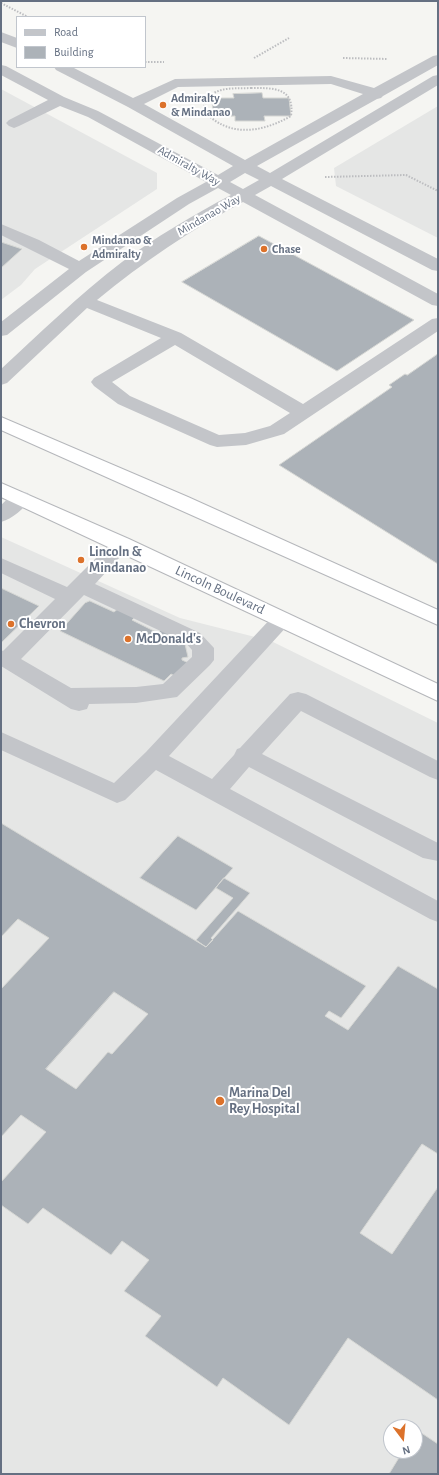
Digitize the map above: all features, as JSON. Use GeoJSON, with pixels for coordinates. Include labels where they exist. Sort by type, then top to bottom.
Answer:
{"type":"FeatureCollection","features":[{"type":"Feature","properties":{"kind":"highway"},"geometry":{"type":"LineString","coordinates":[[1,423],[181,502],[438,618]]}},
{"type":"Feature","properties":{"kind":"highway","name":"Lincoln Boulevard"},"geometry":{"type":"LineString","coordinates":[[1,489],[122,544],[438,693]]}},
{"type":"Feature","properties":{"kind":"street"},"geometry":{"type":"LineString","coordinates":[[1,36],[16,44]]}},
{"type":"Feature","properties":{"kind":"street","name":"Mindanao Way"},"geometry":{"type":"LineString","coordinates":[[1,331],[80,268],[183,200],[438,59]]}},
{"type":"Feature","properties":{"kind":"street","name":"Admiralty Way"},"geometry":{"type":"LineString","coordinates":[[8,63],[59,100],[93,114],[438,301]]}},
{"type":"Feature","properties":{"kind":"street"},"geometry":{"type":"LineString","coordinates":[[29,68],[48,78]]}},
{"type":"Feature","properties":{"kind":"street","name":"Admiralty Way"},"geometry":{"type":"LineString","coordinates":[[63,68],[133,104],[244,166],[272,179],[438,266]]}},
{"type":"Feature","properties":{"kind":"street"},"geometry":{"type":"LineString","coordinates":[[133,104],[175,83],[332,80],[376,94]]}},
{"type":"Feature","properties":{"kind":"street","name":"Mindanao Way"},"geometry":{"type":"LineString","coordinates":[[1,379],[85,301],[128,266],[161,244],[438,80]]}},
{"type":"Feature","properties":{"kind":"street"},"geometry":{"type":"LineString","coordinates":[[69,87],[103,89]]}},
{"type":"Feature","properties":{"kind":"street"},"geometry":{"type":"LineString","coordinates":[[14,123],[59,100]]}},
{"type":"Feature","properties":{"kind":"street"},"geometry":{"type":"LineString","coordinates":[[1,229],[80,268]]}},
{"type":"Feature","properties":{"kind":"street"},"geometry":{"type":"LineString","coordinates":[[85,301],[175,337],[304,413]]}},
{"type":"Feature","properties":{"kind":"street"},"geometry":{"type":"LineString","coordinates":[[175,337],[100,382],[124,400],[217,441],[246,439],[277,430],[438,323]]}},
{"type":"Feature","properties":{"kind":"street"},"geometry":{"type":"LineString","coordinates":[[1,515],[21,498]]}},
{"type":"Feature","properties":{"kind":"street"},"geometry":{"type":"LineString","coordinates":[[92,711],[4,659],[122,544]]}},
{"type":"Feature","properties":{"kind":"street"},"geometry":{"type":"LineString","coordinates":[[1,565],[75,591],[193,638],[203,648],[203,660],[169,691],[136,695],[67,696]]}},
{"type":"Feature","properties":{"kind":"street"},"geometry":{"type":"LineString","coordinates":[[1,740],[117,794],[154,758],[282,619]]}},
{"type":"Feature","properties":{"kind":"street"},"geometry":{"type":"LineString","coordinates":[[215,790],[298,700],[438,771]]}},
{"type":"Feature","properties":{"kind":"street"},"geometry":{"type":"LineString","coordinates":[[246,755],[431,851],[438,852]]}},
{"type":"Feature","properties":{"kind":"street"},"geometry":{"type":"LineString","coordinates":[[154,758],[438,912]]}},
{"type":"Feature","properties":{"kind":"path"},"geometry":{"type":"LineString","coordinates":[[1,3],[26,16]]}},
{"type":"Feature","properties":{"kind":"path"},"geometry":{"type":"LineString","coordinates":[[251,88],[275,88],[290,96],[293,103],[291,116],[272,127],[255,130],[237,130],[221,125],[209,118],[203,110],[204,100],[212,92],[223,89],[251,88]]}},
{"type":"Feature","properties":{"kind":"path"},"geometry":{"type":"LineString","coordinates":[[318,177],[406,175],[438,192]]}},
{"type":"Feature","properties":{"kind":"shaded area"},"geometry":{"type":"Polygon","coordinates":[[[1,89],[157,173],[157,189],[35,269],[21,285],[1,300],[1,89]]]}},
{"type":"Feature","properties":{"kind":"shaded area"},"geometry":{"type":"Polygon","coordinates":[[[438,106],[438,238],[336,186],[334,168],[438,106]]]}},
{"type":"Feature","properties":{"kind":"shaded area","name":"Marina Del Rey Hospital"},"geometry":{"type":"Polygon","coordinates":[[[1,537],[180,618],[271,641],[438,723],[438,1474],[1,1474],[1,537]]]}},
{"type":"Feature","properties":{"kind":"building"},"geometry":{"type":"Polygon","coordinates":[[[262,93],[263,98],[289,98],[291,116],[264,116],[265,121],[235,121],[235,116],[213,117],[212,98],[234,98],[233,94],[262,93]]]}},
{"type":"Feature","properties":{"kind":"building"},"geometry":{"type":"Polygon","coordinates":[[[259,236],[414,320],[337,371],[182,282],[259,236]]]}},
{"type":"Feature","properties":{"kind":"building"},"geometry":{"type":"Polygon","coordinates":[[[1,242],[22,249],[1,268],[1,242]]]}},
{"type":"Feature","properties":{"kind":"building"},"geometry":{"type":"Polygon","coordinates":[[[438,354],[438,564],[279,465],[392,387],[389,385],[438,354]]]}},
{"type":"Feature","properties":{"kind":"building","name":"Chevron"},"geometry":{"type":"Polygon","coordinates":[[[1,588],[39,606],[2,642],[1,642],[1,588]]]}},
{"type":"Feature","properties":{"kind":"building","name":"McDonald's"},"geometry":{"type":"Polygon","coordinates":[[[90,601],[114,612],[120,607],[137,615],[132,620],[158,633],[164,627],[182,635],[176,642],[178,645],[185,644],[188,657],[182,658],[182,660],[193,665],[181,679],[171,674],[164,681],[60,631],[85,603],[90,601]]]}},
{"type":"Feature","properties":{"kind":"building"},"geometry":{"type":"Polygon","coordinates":[[[1,823],[206,947],[238,911],[366,986],[341,1018],[329,1011],[325,1016],[348,1030],[398,966],[438,989],[438,1154],[422,1144],[360,1233],[392,1254],[438,1187],[438,1400],[348,1338],[289,1425],[223,1378],[217,1387],[145,1336],[161,1316],[124,1291],[149,1260],[122,1241],[111,1255],[43,1208],[28,1224],[1,1205],[1,1180],[2,1181],[46,1132],[21,1115],[1,1137],[1,989],[49,938],[18,919],[1,937],[1,823]],[[114,992],[46,1069],[76,1089],[108,1052],[112,1054],[148,1014],[114,992]]]}},
{"type":"Feature","properties":{"kind":"building"},"geometry":{"type":"Polygon","coordinates":[[[178,836],[233,868],[196,910],[140,878],[178,836]]]}},
{"type":"Feature","properties":{"kind":"building"},"geometry":{"type":"Polygon","coordinates":[[[224,878],[250,893],[211,938],[213,940],[206,947],[196,940],[233,898],[216,888],[224,878]]]}},
{"type":"Feature","properties":{"kind":"building"},"geometry":{"type":"Polygon","coordinates":[[[423,1434],[438,1444],[438,1474],[389,1474],[398,1459],[423,1459],[423,1434]]]}},
{"type":"Feature","properties":{"kind":"place","name":"Admiralty & Mindanao"},"geometry":{"type":"Point","coordinates":[163,105]}},
{"type":"Feature","properties":{"kind":"place","name":"Mindanao & Admiralty"},"geometry":{"type":"Point","coordinates":[84,247]}},
{"type":"Feature","properties":{"kind":"place","name":"Chase"},"geometry":{"type":"Point","coordinates":[264,249]}},
{"type":"Feature","properties":{"kind":"place","name":"Lincoln & Mindanao"},"geometry":{"type":"Point","coordinates":[81,560]}},
{"type":"Feature","properties":{"kind":"place","name":"Chevron"},"geometry":{"type":"Point","coordinates":[11,624]}},
{"type":"Feature","properties":{"kind":"place","name":"McDonald's"},"geometry":{"type":"Point","coordinates":[128,639]}},
{"type":"Feature","properties":{"kind":"place","name":"Marina Del Rey Hospital"},"geometry":{"type":"Point","coordinates":[220,1101]}}]}
